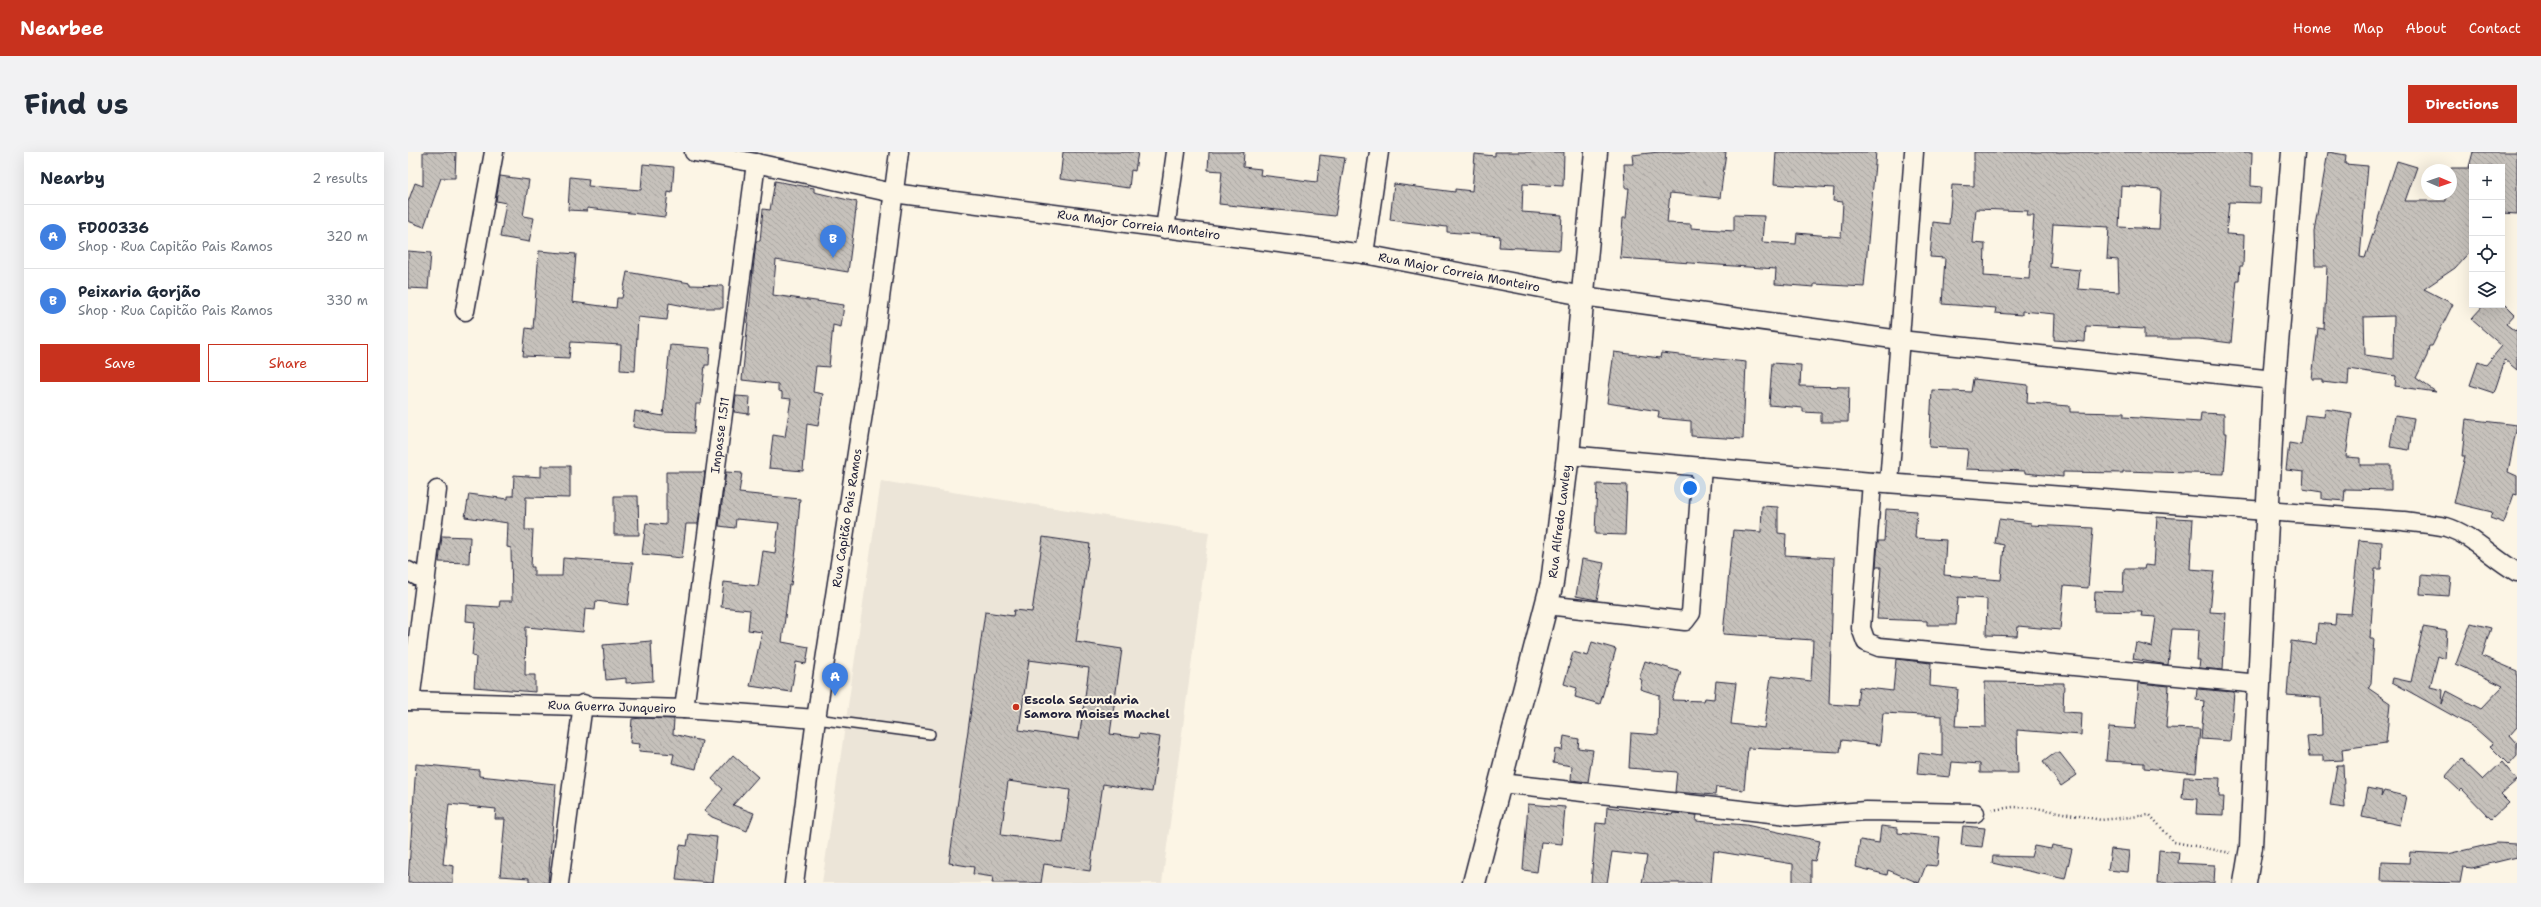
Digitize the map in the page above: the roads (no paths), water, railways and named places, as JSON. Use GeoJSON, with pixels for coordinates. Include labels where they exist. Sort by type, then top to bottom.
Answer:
{"type":"FeatureCollection","features":[{"type":"Feature","properties":{"kind":"main road","name":"Rua Alfredo Lawley"},"geometry":{"type":"LineString","coordinates":[[1474,883],[1547,605],[1557,548],[1568,455],[1596,152]]}},
{"type":"Feature","properties":{"kind":"main road"},"geometry":{"type":"LineString","coordinates":[[2245,883],[2249,856],[2259,684],[2274,380],[2293,152]]}},
{"type":"Feature","properties":{"kind":"street"},"geometry":{"type":"LineString","coordinates":[[465,311],[494,152]]}},
{"type":"Feature","properties":{"kind":"street","name":"Rua Major Correia Monteiro"},"geometry":{"type":"LineString","coordinates":[[694,152],[756,163],[893,194],[1364,254],[1583,296],[1900,340],[2274,380]]}},
{"type":"Feature","properties":{"kind":"street","name":"Rua Capitão Pais Ramos"},"geometry":{"type":"LineString","coordinates":[[794,883],[816,719],[876,329],[899,152]]}},
{"type":"Feature","properties":{"kind":"street"},"geometry":{"type":"LineString","coordinates":[[1165,229],[1176,152]]}},
{"type":"Feature","properties":{"kind":"street"},"geometry":{"type":"LineString","coordinates":[[1364,254],[1379,152]]}},
{"type":"Feature","properties":{"kind":"street"},"geometry":{"type":"LineString","coordinates":[[1914,152],[1900,340],[1861,628],[1866,642],[1879,647],[2259,684]]}},
{"type":"Feature","properties":{"kind":"street","name":"Impasse 1.511"},"geometry":{"type":"LineString","coordinates":[[684,709],[756,163]]}},
{"type":"Feature","properties":{"kind":"street"},"geometry":{"type":"LineString","coordinates":[[1568,455],[1880,482],[2403,521],[2447,528],[2479,545],[2503,564],[2517,572]]}},
{"type":"Feature","properties":{"kind":"street"},"geometry":{"type":"LineString","coordinates":[[1547,605],[1674,621],[1685,621],[1691,613],[1702,467]]}},
{"type":"Feature","properties":{"kind":"street"},"geometry":{"type":"LineString","coordinates":[[409,701],[437,490]]}},
{"type":"Feature","properties":{"kind":"street"},"geometry":{"type":"LineString","coordinates":[[408,571],[426,581]]}},
{"type":"Feature","properties":{"kind":"street","name":"Rua Guerra Junqueiro"},"geometry":{"type":"LineString","coordinates":[[409,701],[583,704],[684,709],[816,719]]}},
{"type":"Feature","properties":{"kind":"street"},"geometry":{"type":"LineString","coordinates":[[559,883],[583,704]]}},
{"type":"Feature","properties":{"kind":"street"},"geometry":{"type":"LineString","coordinates":[[1501,782],[1796,816],[1866,811],[1975,813]]}},
{"type":"Feature","properties":{"kind":"lane"},"geometry":{"type":"LineString","coordinates":[[816,719],[930,734]]}},
{"type":"Feature","properties":{"kind":"place","name":"Peixaria Gorjão"},"geometry":{"type":"Point","coordinates":[833,258]}},
{"type":"Feature","properties":{"kind":"place","name":"FD00336"},"geometry":{"type":"Point","coordinates":[835,696]}},
{"type":"Feature","properties":{"kind":"place","name":"Escola Secundaria Samora Moises Machel"},"geometry":{"type":"Point","coordinates":[1016,707]}}]}
